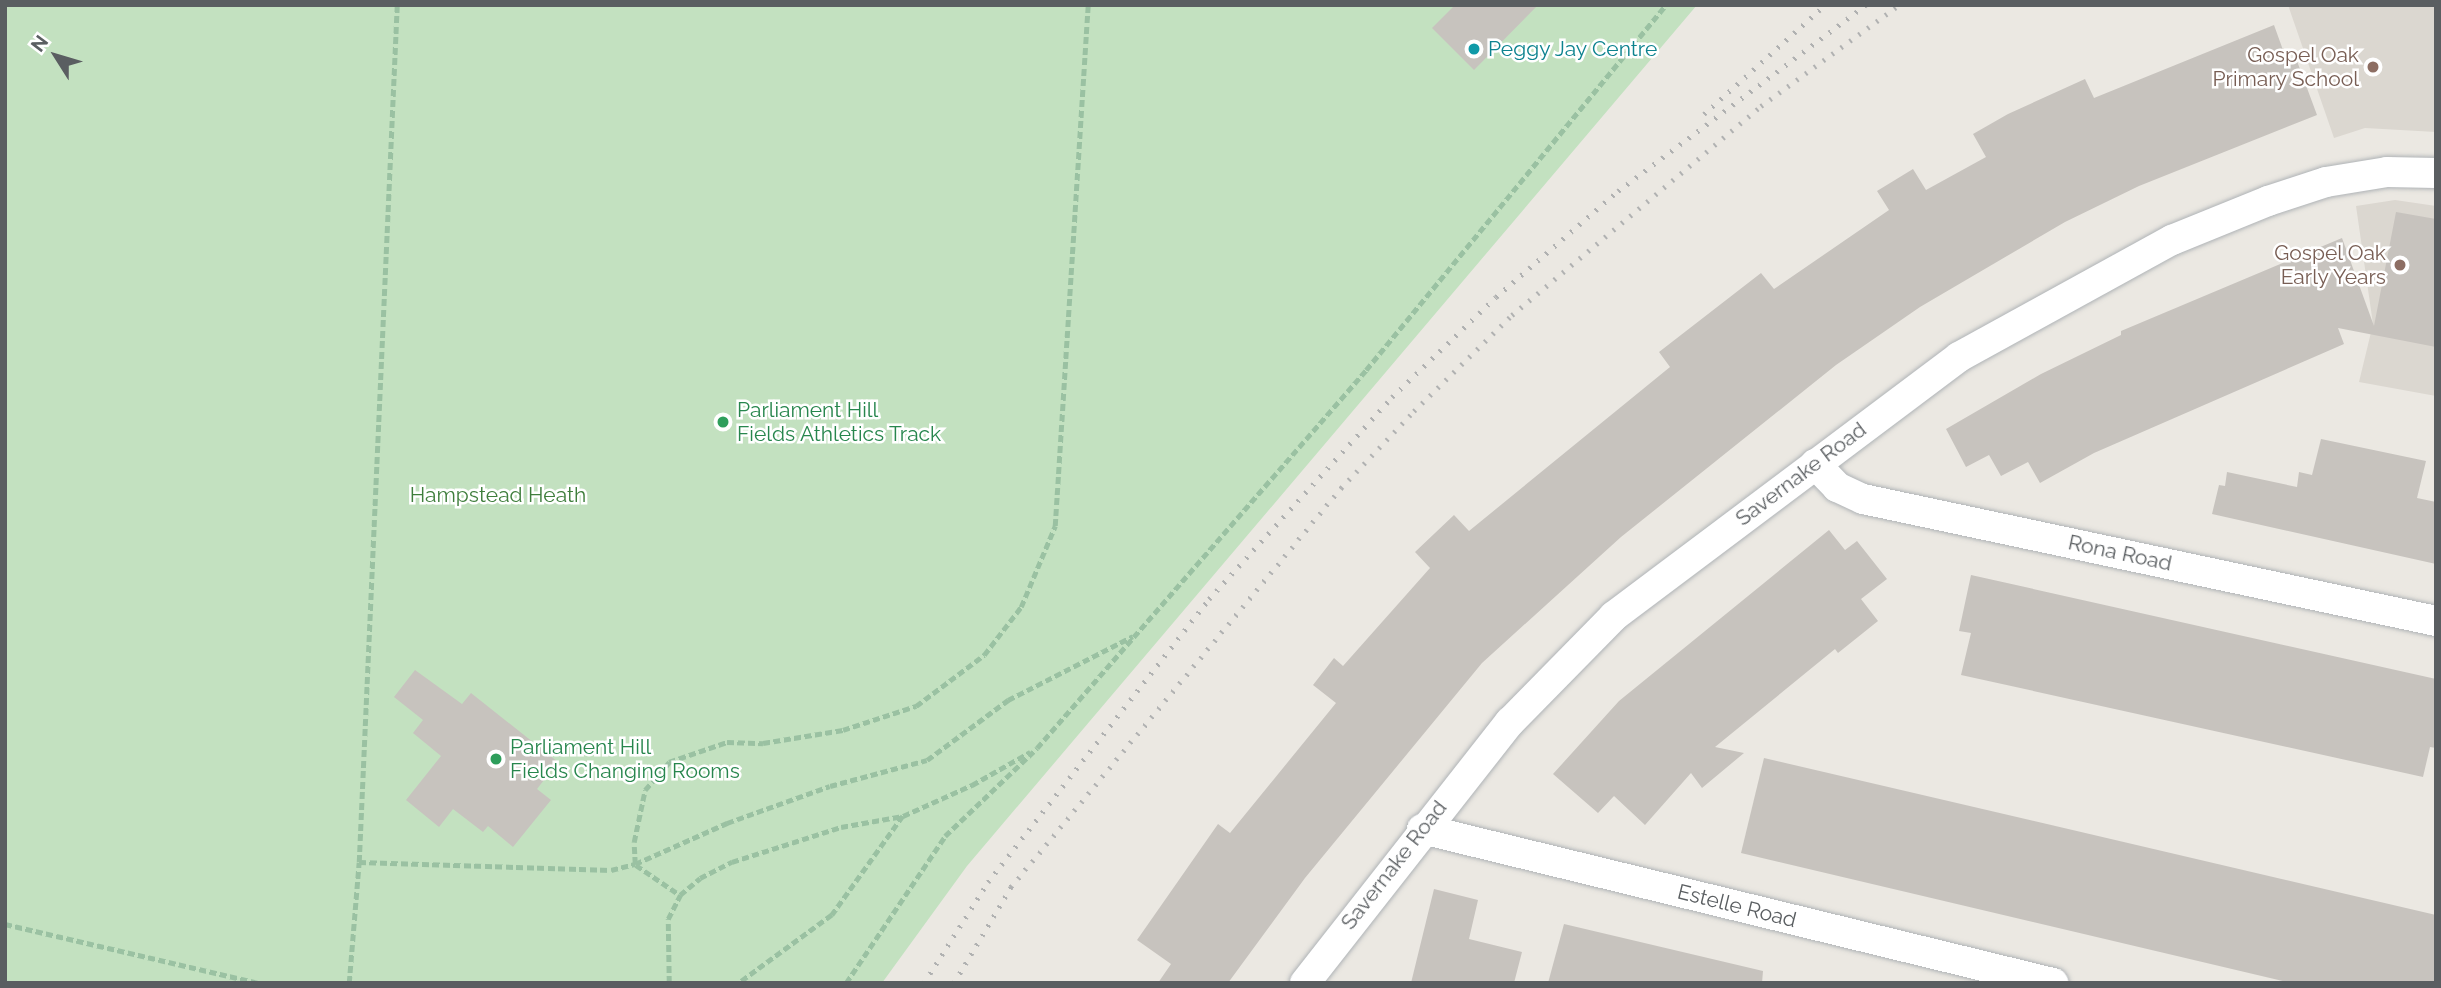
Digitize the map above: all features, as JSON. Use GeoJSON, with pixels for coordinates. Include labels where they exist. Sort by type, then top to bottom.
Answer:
{"type":"FeatureCollection","features":[{"type":"Feature","properties":{"kind":"street","name":"Savernake Road"},"geometry":{"type":"LineString","coordinates":[[1305,983],[1422,829],[1510,722],[1614,615],[1959,357],[2172,240],[2326,182],[2387,172],[2436,173]]}},
{"type":"Feature","properties":{"kind":"street","name":"Rona Road"},"geometry":{"type":"LineString","coordinates":[[1815,464],[1837,487],[1863,499],[2436,621]]}},
{"type":"Feature","properties":{"kind":"street","name":"Estelle Road"},"geometry":{"type":"LineString","coordinates":[[1422,829],[2053,983]]}},
{"type":"Feature","properties":{"kind":"path"},"geometry":{"type":"LineString","coordinates":[[349,983],[359,862],[397,5]]}},
{"type":"Feature","properties":{"kind":"path"},"geometry":{"type":"LineString","coordinates":[[635,864],[634,842],[645,790],[669,762],[727,742],[762,743],[843,730],[916,706],[984,655],[1021,607],[1055,526],[1088,5]]}},
{"type":"Feature","properties":{"kind":"path"},"geometry":{"type":"LineString","coordinates":[[846,983],[945,836],[1037,748],[1366,370],[1665,5]]}},
{"type":"Feature","properties":{"kind":"path"},"geometry":{"type":"LineString","coordinates":[[359,862],[611,870],[635,864],[670,852],[727,822],[830,786],[927,760],[1008,701],[1136,635]]}},
{"type":"Feature","properties":{"kind":"path"},"geometry":{"type":"LineString","coordinates":[[669,983],[668,919],[681,895],[700,878],[732,862],[841,827],[903,816],[972,785],[1037,748]]}},
{"type":"Feature","properties":{"kind":"path"},"geometry":{"type":"LineString","coordinates":[[739,983],[832,915],[903,816]]}},
{"type":"Feature","properties":{"kind":"path"},"geometry":{"type":"LineString","coordinates":[[635,864],[681,895]]}},
{"type":"Feature","properties":{"kind":"path"},"geometry":{"type":"LineString","coordinates":[[5,924],[259,983]]}},
{"type":"Feature","properties":{"kind":"shaded area","name":"Gospel Oak Primary School"},"geometry":{"type":"Polygon","coordinates":[[[2288,5],[2436,5],[2436,132],[2365,128],[2334,138],[2288,5]]]}},
{"type":"Feature","properties":{"kind":"shaded area","name":"Gospel Oak Early Years"},"geometry":{"type":"Polygon","coordinates":[[[2395,200],[2436,206],[2436,396],[2359,382],[2373,324],[2356,206],[2395,200]]]}},
{"type":"Feature","properties":{"kind":"green space","name":"Hampstead Heath"},"geometry":{"type":"Polygon","coordinates":[[[5,5],[1697,5],[967,866],[882,983],[5,983],[5,5]]]}},
{"type":"Feature","properties":{"kind":"building","name":"Peggy Jay Centre"},"geometry":{"type":"Polygon","coordinates":[[[1455,5],[1538,5],[1474,70],[1432,28],[1455,5]]]}},
{"type":"Feature","properties":{"kind":"building"},"geometry":{"type":"Polygon","coordinates":[[[2274,25],[2288,64],[2297,61],[2317,115],[2139,186],[2065,222],[1920,307],[1836,365],[1621,537],[1482,663],[1305,878],[1228,983],[1158,983],[1171,964],[1137,940],[1218,824],[1230,833],[1336,703],[1313,685],[1334,658],[1343,666],[1430,568],[1415,552],[1454,515],[1469,531],[1670,367],[1659,352],[1761,273],[1774,289],[1889,210],[1877,191],[1913,169],[1926,190],[1986,157],[1973,134],[2008,114],[2085,79],[2094,98],[2274,25]]]}},
{"type":"Feature","properties":{"kind":"building"},"geometry":{"type":"Polygon","coordinates":[[[2396,212],[2436,219],[2436,347],[2338,328],[2344,344],[2094,453],[2040,483],[2028,462],[2001,476],[1989,455],[1966,467],[1946,429],[2041,374],[2121,335],[2121,331],[2342,238],[2374,326],[2396,212]]]}},
{"type":"Feature","properties":{"kind":"building"},"geometry":{"type":"Polygon","coordinates":[[[2321,439],[2426,461],[2417,498],[2436,502],[2436,564],[2212,514],[2219,485],[2225,486],[2227,472],[2297,487],[2299,472],[2312,475],[2321,439]]]}},
{"type":"Feature","properties":{"kind":"building"},"geometry":{"type":"Polygon","coordinates":[[[1829,530],[1845,550],[1857,541],[1887,579],[1861,599],[1878,621],[1838,653],[1835,649],[1715,747],[1744,753],[1702,788],[1691,773],[1645,825],[1614,796],[1598,813],[1553,774],[1619,701],[1829,530]]]}},
{"type":"Feature","properties":{"kind":"building"},"geometry":{"type":"Polygon","coordinates":[[[1971,575],[2436,679],[2436,748],[2430,747],[2423,777],[1961,675],[1971,633],[1959,631],[1971,575]]]}},
{"type":"Feature","properties":{"kind":"building","name":"Parliament Hill Fields Changing Rooms"},"geometry":{"type":"Polygon","coordinates":[[[415,670],[462,704],[471,693],[558,762],[537,789],[551,800],[513,847],[488,826],[483,832],[453,809],[439,827],[406,800],[441,756],[413,733],[423,720],[394,697],[415,670]]]}},
{"type":"Feature","properties":{"kind":"building"},"geometry":{"type":"Polygon","coordinates":[[[1764,758],[2436,915],[2436,983],[2291,983],[1741,853],[1764,758]]]}},
{"type":"Feature","properties":{"kind":"building"},"geometry":{"type":"Polygon","coordinates":[[[1434,889],[1478,900],[1469,939],[1522,952],[1514,983],[1411,983],[1434,889]]]}},
{"type":"Feature","properties":{"kind":"building"},"geometry":{"type":"Polygon","coordinates":[[[1564,924],[1763,971],[1762,983],[1548,983],[1564,924]]]}},
{"type":"Feature","properties":{"kind":"railway"},"geometry":{"type":"LineString","coordinates":[[1704,114],[1825,5]]}},
{"type":"Feature","properties":{"kind":"railway"},"geometry":{"type":"LineString","coordinates":[[924,983],[988,882],[1209,599],[1392,397],[1496,297],[1618,191],[1866,5]]}},
{"type":"Feature","properties":{"kind":"railway"},"geometry":{"type":"LineString","coordinates":[[954,983],[1011,887],[1341,488],[1414,411],[1512,315],[1761,106],[1899,5]]}},
{"type":"Feature","properties":{"kind":"place","name":"Peggy Jay Centre"},"geometry":{"type":"Point","coordinates":[1474,49]}},
{"type":"Feature","properties":{"kind":"place","name":"Gospel Oak Primary School"},"geometry":{"type":"Point","coordinates":[2373,67]}},
{"type":"Feature","properties":{"kind":"place","name":"Gospel Oak Early Years"},"geometry":{"type":"Point","coordinates":[2400,265]}},
{"type":"Feature","properties":{"kind":"place","name":"Parliament Hill Fields Athletics Track"},"geometry":{"type":"Point","coordinates":[723,422]}},
{"type":"Feature","properties":{"kind":"place","name":"Parliament Hill Fields Changing Rooms"},"geometry":{"type":"Point","coordinates":[496,759]}}]}
